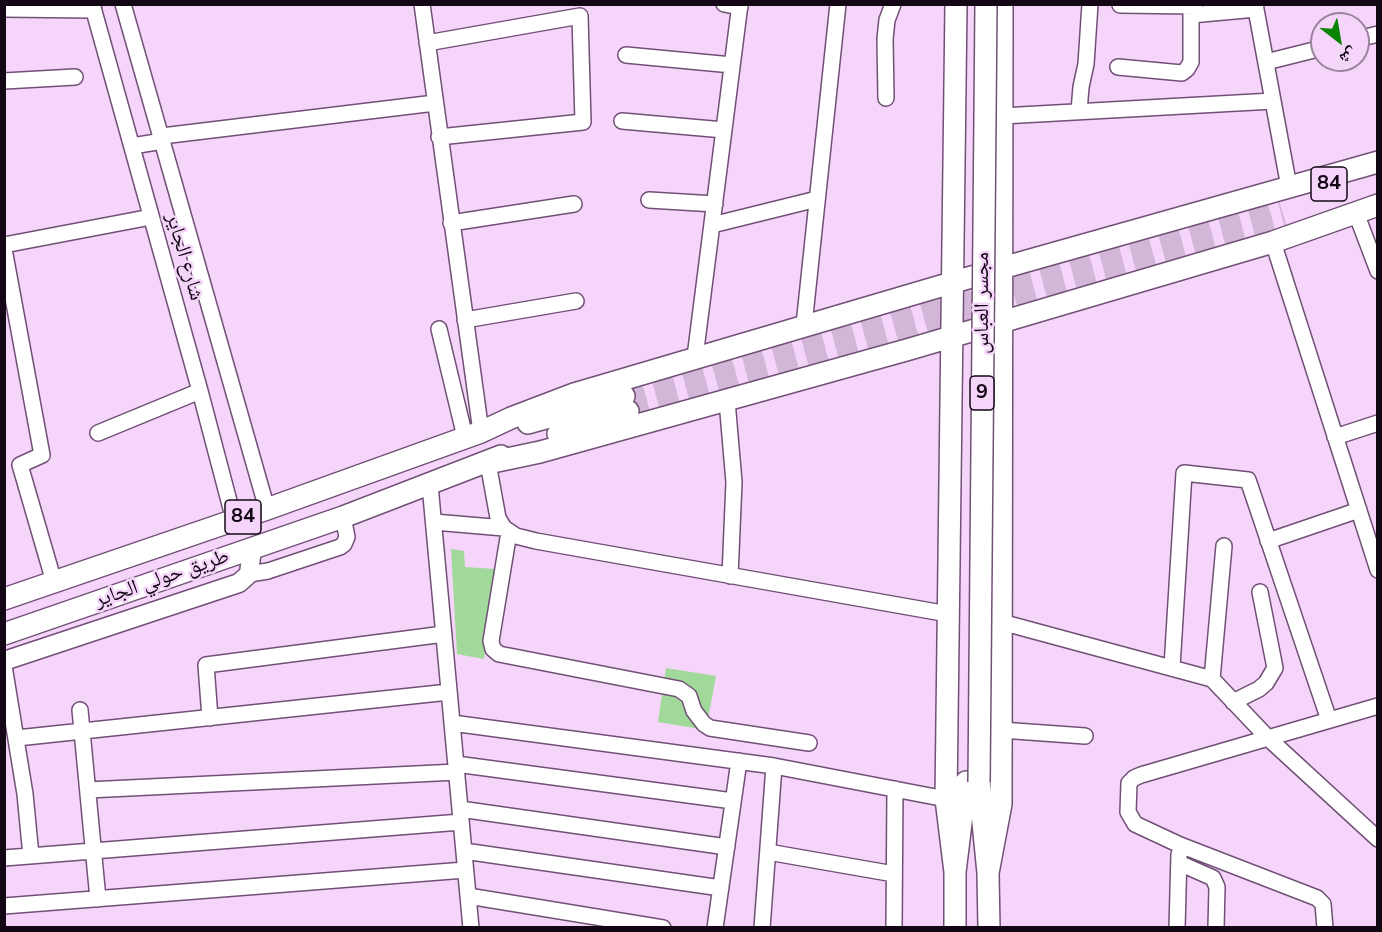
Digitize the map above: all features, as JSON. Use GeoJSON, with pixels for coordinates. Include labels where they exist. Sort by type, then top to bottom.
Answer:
{"type":"FeatureCollection","features":[{"type":"Feature","properties":{"kind":"highway"},"geometry":{"type":"LineString","coordinates":[[955,872],[946,799],[957,4]]}},
{"type":"Feature","properties":{"kind":"highway","name":"مجسر العباس"},"geometry":{"type":"LineString","coordinates":[[972,4],[973,782]]}},
{"type":"Feature","properties":{"kind":"highway","name":"مجسر العباس"},"geometry":{"type":"LineString","coordinates":[[973,782],[986,4]]}},
{"type":"Feature","properties":{"kind":"highway"},"geometry":{"type":"LineString","coordinates":[[988,873],[1001,804],[1002,4]]}},
{"type":"Feature","properties":{"kind":"highway","name":"84"},"geometry":{"type":"LineString","coordinates":[[1285,205],[1377,163]]}},
{"type":"Feature","properties":{"kind":"highway"},"geometry":{"type":"LineString","coordinates":[[488,463],[540,452],[910,349],[1273,242],[1377,204]]}},
{"type":"Feature","properties":{"kind":"highway","name":"84"},"geometry":{"type":"LineString","coordinates":[[1285,205],[1377,204]]}},
{"type":"Feature","properties":{"kind":"highway"},"geometry":{"type":"LineString","coordinates":[[473,435],[574,394],[1038,257],[1285,205]]}},
{"type":"Feature","properties":{"kind":"highway"},"geometry":{"type":"LineString","coordinates":[[1002,239],[1013,254],[1038,257]]}},
{"type":"Feature","properties":{"kind":"highway"},"geometry":{"type":"LineString","coordinates":[[913,293],[927,286],[943,271],[953,244]]}},
{"type":"Feature","properties":{"kind":"highway"},"geometry":{"type":"LineString","coordinates":[[1001,373],[1007,348],[1012,340],[1030,322],[1053,307]]}},
{"type":"Feature","properties":{"kind":"highway"},"geometry":{"type":"LineString","coordinates":[[910,349],[925,351],[939,358],[948,370],[951,383]]}},
{"type":"Feature","properties":{"kind":"highway","name":"84"},"geometry":{"type":"LineString","coordinates":[[473,435],[626,404],[488,463]]}},
{"type":"Feature","properties":{"kind":"highway","name":"طريق حولي الجاير"},"geometry":{"type":"LineString","coordinates":[[4,599],[267,509],[473,435]]}},
{"type":"Feature","properties":{"kind":"highway","name":"طريق حولي الجاير"},"geometry":{"type":"LineString","coordinates":[[4,634],[343,517],[488,463]]}},
{"type":"Feature","properties":{"kind":"highway","name":"9"},"geometry":{"type":"LineString","coordinates":[[955,927],[955,872],[973,782]]}},
{"type":"Feature","properties":{"kind":"highway","name":"9"},"geometry":{"type":"LineString","coordinates":[[973,782],[988,873],[989,927]]}},
{"type":"Feature","properties":{"kind":"main road"},"geometry":{"type":"LineString","coordinates":[[4,661],[239,583],[249,574],[252,548]]}},
{"type":"Feature","properties":{"kind":"street","name":"شارع الجاير"},"geometry":{"type":"LineString","coordinates":[[123,4],[267,509]]}},
{"type":"Feature","properties":{"kind":"street"},"geometry":{"type":"LineString","coordinates":[[422,4],[465,320],[473,435]]}},
{"type":"Feature","properties":{"kind":"street"},"geometry":{"type":"LineString","coordinates":[[804,325],[838,4]]}},
{"type":"Feature","properties":{"kind":"street"},"geometry":{"type":"LineString","coordinates":[[886,98],[885,39],[887,20],[893,4]]}},
{"type":"Feature","properties":{"kind":"street"},"geometry":{"type":"LineString","coordinates":[[1079,111],[1086,63],[1090,4]]}},
{"type":"Feature","properties":{"kind":"street"},"geometry":{"type":"LineString","coordinates":[[695,357],[732,65],[734,5]]}},
{"type":"Feature","properties":{"kind":"street"},"geometry":{"type":"LineString","coordinates":[[1120,5],[1193,9],[1256,7],[1273,101],[1285,205]]}},
{"type":"Feature","properties":{"kind":"street","name":"شارع الجاير"},"geometry":{"type":"LineString","coordinates":[[93,7],[234,520]]}},
{"type":"Feature","properties":{"kind":"street"},"geometry":{"type":"LineString","coordinates":[[4,9],[93,7]]}},
{"type":"Feature","properties":{"kind":"street"},"geometry":{"type":"LineString","coordinates":[[1118,68],[1182,73],[1191,62],[1193,9]]}},
{"type":"Feature","properties":{"kind":"street"},"geometry":{"type":"LineString","coordinates":[[427,43],[580,16],[583,122],[440,137]]}},
{"type":"Feature","properties":{"kind":"street"},"geometry":{"type":"LineString","coordinates":[[1266,62],[1310,51]]}},
{"type":"Feature","properties":{"kind":"street"},"geometry":{"type":"LineString","coordinates":[[626,55],[732,65]]}},
{"type":"Feature","properties":{"kind":"street"},"geometry":{"type":"LineString","coordinates":[[4,81],[75,77]]}},
{"type":"Feature","properties":{"kind":"street"},"geometry":{"type":"LineString","coordinates":[[1002,116],[1273,101]]}},
{"type":"Feature","properties":{"kind":"street"},"geometry":{"type":"LineString","coordinates":[[132,146],[162,139],[435,103]]}},
{"type":"Feature","properties":{"kind":"street"},"geometry":{"type":"LineString","coordinates":[[622,121],[724,130]]}},
{"type":"Feature","properties":{"kind":"street"},"geometry":{"type":"LineString","coordinates":[[712,225],[817,199]]}},
{"type":"Feature","properties":{"kind":"street"},"geometry":{"type":"LineString","coordinates":[[649,200],[715,204]]}},
{"type":"Feature","properties":{"kind":"street"},"geometry":{"type":"LineString","coordinates":[[451,223],[574,204]]}},
{"type":"Feature","properties":{"kind":"street"},"geometry":{"type":"LineString","coordinates":[[1356,213],[1377,272]]}},
{"type":"Feature","properties":{"kind":"street"},"geometry":{"type":"LineString","coordinates":[[54,582],[20,465],[42,455],[4,247],[151,217]]}},
{"type":"Feature","properties":{"kind":"street"},"geometry":{"type":"LineString","coordinates":[[1273,242],[1377,570]]}},
{"type":"Feature","properties":{"kind":"street"},"geometry":{"type":"LineString","coordinates":[[465,320],[576,300]]}},
{"type":"Feature","properties":{"kind":"street"},"geometry":{"type":"LineString","coordinates":[[439,329],[473,435]]}},
{"type":"Feature","properties":{"kind":"street"},"geometry":{"type":"LineString","coordinates":[[98,433],[200,391]]}},
{"type":"Feature","properties":{"kind":"street"},"geometry":{"type":"LineString","coordinates":[[727,401],[734,482],[730,576]]}},
{"type":"Feature","properties":{"kind":"street"},"geometry":{"type":"LineString","coordinates":[[1335,437],[1377,423]]}},
{"type":"Feature","properties":{"kind":"street"},"geometry":{"type":"LineString","coordinates":[[488,463],[496,512],[507,530],[491,641],[493,649],[499,654],[679,688],[689,696],[694,711],[710,728],[809,743]]}},
{"type":"Feature","properties":{"kind":"street"},"geometry":{"type":"LineString","coordinates":[[1172,667],[1184,473],[1248,480],[1329,720]]}},
{"type":"Feature","properties":{"kind":"street"},"geometry":{"type":"LineString","coordinates":[[430,485],[471,927]]}},
{"type":"Feature","properties":{"kind":"street"},"geometry":{"type":"LineString","coordinates":[[1268,541],[1359,510]]}},
{"type":"Feature","properties":{"kind":"street"},"geometry":{"type":"LineString","coordinates":[[249,574],[268,571],[340,547],[347,537],[343,517]]}},
{"type":"Feature","properties":{"kind":"street"},"geometry":{"type":"LineString","coordinates":[[434,522],[507,530],[536,541],[948,614]]}},
{"type":"Feature","properties":{"kind":"street"},"geometry":{"type":"LineString","coordinates":[[1212,679],[1224,546]]}},
{"type":"Feature","properties":{"kind":"street"},"geometry":{"type":"LineString","coordinates":[[1233,702],[1259,689],[1266,683],[1275,668],[1260,592]]}},
{"type":"Feature","properties":{"kind":"street"},"geometry":{"type":"LineString","coordinates":[[1001,622],[1212,679],[1268,738],[1377,839]]}},
{"type":"Feature","properties":{"kind":"street"},"geometry":{"type":"LineString","coordinates":[[210,718],[207,665],[444,634]]}},
{"type":"Feature","properties":{"kind":"street"},"geometry":{"type":"LineString","coordinates":[[4,666],[25,794],[30,856]]}},
{"type":"Feature","properties":{"kind":"street"},"geometry":{"type":"LineString","coordinates":[[17,738],[449,692]]}},
{"type":"Feature","properties":{"kind":"street"},"geometry":{"type":"LineString","coordinates":[[1325,927],[1323,903],[1317,898],[1180,845],[1135,824],[1128,812],[1129,783],[1142,775],[1377,706]]}},
{"type":"Feature","properties":{"kind":"street"},"geometry":{"type":"LineString","coordinates":[[80,710],[98,899]]}},
{"type":"Feature","properties":{"kind":"street"},"geometry":{"type":"LineString","coordinates":[[452,723],[774,766],[946,799]]}},
{"type":"Feature","properties":{"kind":"street"},"geometry":{"type":"LineString","coordinates":[[1001,730],[1085,736]]}},
{"type":"Feature","properties":{"kind":"street"},"geometry":{"type":"LineString","coordinates":[[715,927],[739,761]]}},
{"type":"Feature","properties":{"kind":"street"},"geometry":{"type":"LineString","coordinates":[[762,927],[774,766]]}},
{"type":"Feature","properties":{"kind":"street"},"geometry":{"type":"LineString","coordinates":[[87,790],[456,768],[733,801]]}},
{"type":"Feature","properties":{"kind":"street"},"geometry":{"type":"LineString","coordinates":[[894,927],[895,789]]}},
{"type":"Feature","properties":{"kind":"street"},"geometry":{"type":"LineString","coordinates":[[4,858],[461,815],[727,847]]}},
{"type":"Feature","properties":{"kind":"street"},"geometry":{"type":"LineString","coordinates":[[1362,824],[1377,819]]}},
{"type":"Feature","properties":{"kind":"street"},"geometry":{"type":"LineString","coordinates":[[1177,927],[1180,845]]}},
{"type":"Feature","properties":{"kind":"street"},"geometry":{"type":"LineString","coordinates":[[464,851],[721,888]]}},
{"type":"Feature","properties":{"kind":"street"},"geometry":{"type":"LineString","coordinates":[[768,852],[894,874]]}},
{"type":"Feature","properties":{"kind":"street"},"geometry":{"type":"LineString","coordinates":[[1179,863],[1213,878],[1217,887],[1216,927]]}},
{"type":"Feature","properties":{"kind":"street"},"geometry":{"type":"LineString","coordinates":[[4,906],[465,870]]}},
{"type":"Feature","properties":{"kind":"street"},"geometry":{"type":"LineString","coordinates":[[468,896],[663,927]]}},
{"type":"Feature","properties":{"kind":"green space"},"geometry":{"type":"Polygon","coordinates":[[[451,549],[464,551],[465,567],[495,569],[484,659],[457,654],[451,549]]]}},
{"type":"Feature","properties":{"kind":"green space"},"geometry":{"type":"Polygon","coordinates":[[[666,668],[716,676],[706,730],[658,722],[666,668]]]}},
{"type":"Feature","properties":{"kind":"tunnel"},"geometry":{"type":"LineString","coordinates":[[624,396],[1280,204]]}},
{"type":"Feature","properties":{"kind":"tunnel"},"geometry":{"type":"LineString","coordinates":[[628,411],[1286,224]]}}]}
